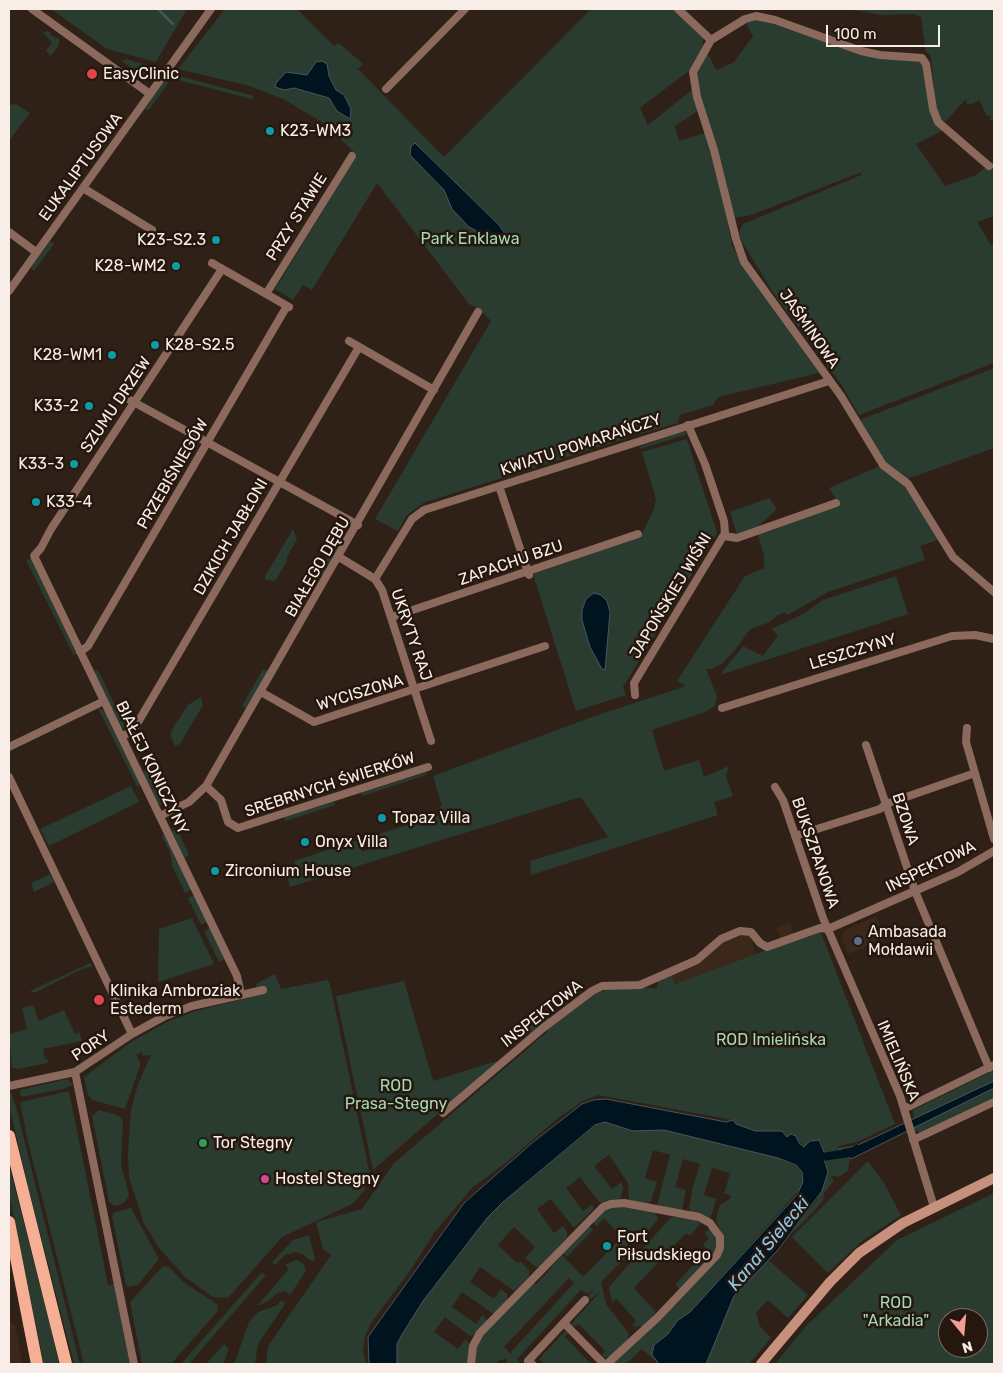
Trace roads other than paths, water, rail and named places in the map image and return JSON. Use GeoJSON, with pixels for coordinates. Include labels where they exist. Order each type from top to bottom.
{"type":"FeatureCollection","features":[{"type":"Feature","properties":{"kind":"main road"},"geometry":{"type":"LineString","coordinates":[[9,1136],[66,1364]]}},
{"type":"Feature","properties":{"kind":"main road"},"geometry":{"type":"LineString","coordinates":[[9,1222],[36,1364]]}},
{"type":"Feature","properties":{"kind":"street"},"geometry":{"type":"LineString","coordinates":[[32,9],[150,94]]}},
{"type":"Feature","properties":{"kind":"street","name":"EUKALIPTUSOWA"},"geometry":{"type":"LineString","coordinates":[[9,291],[211,9]]}},
{"type":"Feature","properties":{"kind":"street"},"geometry":{"type":"LineString","coordinates":[[386,89],[465,9]]}},
{"type":"Feature","properties":{"kind":"street"},"geometry":{"type":"LineString","coordinates":[[678,9],[712,40],[745,19],[756,16],[775,20],[861,51],[880,55],[922,58],[926,64],[933,109],[938,122],[990,166]]}},
{"type":"Feature","properties":{"kind":"street","name":"JAŚMINOWA"},"geometry":{"type":"LineString","coordinates":[[712,40],[694,68],[692,77],[696,97],[714,150],[744,262],[829,381],[883,465],[908,484],[953,557],[994,592]]}},
{"type":"Feature","properties":{"kind":"street","name":"PRZY STAWIE"},"geometry":{"type":"LineString","coordinates":[[266,294],[352,156]]}},
{"type":"Feature","properties":{"kind":"street"},"geometry":{"type":"LineString","coordinates":[[83,188],[152,230]]}},
{"type":"Feature","properties":{"kind":"street"},"geometry":{"type":"LineString","coordinates":[[9,232],[36,252]]}},
{"type":"Feature","properties":{"kind":"street"},"geometry":{"type":"LineString","coordinates":[[212,263],[266,294]]}},
{"type":"Feature","properties":{"kind":"street","name":"SZUMU DRZEW"},"geometry":{"type":"LineString","coordinates":[[34,556],[222,269]]}},
{"type":"Feature","properties":{"kind":"street","name":"PRZEBIŚNIEGÓW"},"geometry":{"type":"LineString","coordinates":[[80,652],[88,646],[288,307],[266,294]]}},
{"type":"Feature","properties":{"kind":"street","name":"BIAŁEGO DĘBU"},"geometry":{"type":"LineString","coordinates":[[160,816],[189,802],[206,786],[340,557],[478,312]]}},
{"type":"Feature","properties":{"kind":"street"},"geometry":{"type":"LineString","coordinates":[[349,341],[434,390]]}},
{"type":"Feature","properties":{"kind":"street","name":"DZIKICH JABŁONI"},"geometry":{"type":"LineString","coordinates":[[122,737],[134,729],[359,347]]}},
{"type":"Feature","properties":{"kind":"street","name":"KWIATU POMARAŃCZY"},"geometry":{"type":"LineString","coordinates":[[375,579],[412,520],[421,511],[829,381]]}},
{"type":"Feature","properties":{"kind":"street"},"geometry":{"type":"LineString","coordinates":[[119,394],[358,525]]}},
{"type":"Feature","properties":{"kind":"street","name":"JAPOŃSKIEJ WIŚNI"},"geometry":{"type":"LineString","coordinates":[[635,695],[634,683],[724,536],[724,521],[713,486],[688,426]]}},
{"type":"Feature","properties":{"kind":"street"},"geometry":{"type":"LineString","coordinates":[[499,486],[528,573]]}},
{"type":"Feature","properties":{"kind":"street"},"geometry":{"type":"LineString","coordinates":[[724,536],[737,538],[836,503]]}},
{"type":"Feature","properties":{"kind":"street","name":"ZAPACHU BZU"},"geometry":{"type":"LineString","coordinates":[[392,617],[528,573],[638,534]]}},
{"type":"Feature","properties":{"kind":"street","name":"BIAŁEJ KONICZYNY"},"geometry":{"type":"LineString","coordinates":[[34,556],[237,976],[241,994]]}},
{"type":"Feature","properties":{"kind":"street","name":"UKRYTY RAJ"},"geometry":{"type":"LineString","coordinates":[[340,557],[375,579],[385,597],[431,741]]}},
{"type":"Feature","properties":{"kind":"street","name":"LESZCZYNY"},"geometry":{"type":"LineString","coordinates":[[722,708],[952,636],[975,635],[994,638]]}},
{"type":"Feature","properties":{"kind":"street","name":"WYCISZONA"},"geometry":{"type":"LineString","coordinates":[[261,692],[314,722],[415,690],[467,670],[545,646]]}},
{"type":"Feature","properties":{"kind":"street"},"geometry":{"type":"LineString","coordinates":[[9,747],[104,701]]}},
{"type":"Feature","properties":{"kind":"street"},"geometry":{"type":"LineString","coordinates":[[967,728],[966,742],[994,840]]}},
{"type":"Feature","properties":{"kind":"street","name":"BZOWA"},"geometry":{"type":"LineString","coordinates":[[866,745],[915,891],[992,1066]]}},
{"type":"Feature","properties":{"kind":"street","name":"SREBRNYCH ŚWIERKÓW"},"geometry":{"type":"LineString","coordinates":[[206,786],[221,800],[228,822],[240,828],[428,767]]}},
{"type":"Feature","properties":{"kind":"street"},"geometry":{"type":"LineString","coordinates":[[795,836],[880,809],[886,804],[975,773]]}},
{"type":"Feature","properties":{"kind":"street","name":"PORY"},"geometry":{"type":"LineString","coordinates":[[9,777],[132,1034],[75,1072],[134,1364]]}},
{"type":"Feature","properties":{"kind":"street","name":"BUKSZPANOWA"},"geometry":{"type":"LineString","coordinates":[[775,787],[783,800],[828,929]]}},
{"type":"Feature","properties":{"kind":"street","name":"INSPEKTOWA"},"geometry":{"type":"LineString","coordinates":[[443,1113],[543,1028],[592,991],[614,985],[640,985],[697,960],[721,939],[740,932],[751,932],[760,943],[767,947],[820,928],[828,929],[958,872],[994,851]]}},
{"type":"Feature","properties":{"kind":"street","name":"IMIELIŃSKA"},"geometry":{"type":"LineString","coordinates":[[828,929],[904,1109],[934,1207]]}},
{"type":"Feature","properties":{"kind":"street"},"geometry":{"type":"LineString","coordinates":[[132,1034],[165,1016],[192,1006],[263,990]]}},
{"type":"Feature","properties":{"kind":"street"},"geometry":{"type":"LineString","coordinates":[[904,1109],[992,1066]]}},
{"type":"Feature","properties":{"kind":"street"},"geometry":{"type":"LineString","coordinates":[[9,1086],[75,1072]]}},
{"type":"Feature","properties":{"kind":"street"},"geometry":{"type":"LineString","coordinates":[[912,1140],[994,1102]]}},
{"type":"Feature","properties":{"kind":"street"},"geometry":{"type":"LineString","coordinates":[[761,1364],[851,1260],[895,1228],[994,1178]]}},
{"type":"Feature","properties":{"kind":"street"},"geometry":{"type":"LineString","coordinates":[[470,1364],[473,1346],[480,1334],[603,1207],[621,1203],[704,1220],[719,1233],[721,1244],[719,1252],[658,1317],[605,1364],[564,1323]]}},
{"type":"Feature","properties":{"kind":"street"},"geometry":{"type":"LineString","coordinates":[[532,1364],[528,1360],[585,1300]]}},
{"type":"Feature","properties":{"kind":"water"},"geometry":{"type":"Polygon","coordinates":[[[322,61],[327,64],[329,76],[336,90],[344,95],[351,109],[350,119],[337,111],[329,98],[294,88],[284,90],[275,87],[276,83],[286,72],[307,75],[316,62],[322,61]]]}},
{"type":"Feature","properties":{"kind":"water"},"geometry":{"type":"Polygon","coordinates":[[[415,143],[499,225],[504,232],[503,237],[493,238],[469,227],[452,209],[444,190],[410,155],[411,146],[415,143]]]}},
{"type":"Feature","properties":{"kind":"water"},"geometry":{"type":"Polygon","coordinates":[[[594,593],[601,595],[607,601],[610,612],[605,670],[602,669],[590,647],[582,620],[582,610],[586,599],[594,593]]]}},
{"type":"Feature","properties":{"kind":"water"},"geometry":{"type":"Polygon","coordinates":[[[994,1081],[994,1088],[851,1159],[848,1153],[839,1149],[856,1146],[994,1081]]]}},
{"type":"Feature","properties":{"kind":"water"},"geometry":{"type":"Polygon","coordinates":[[[606,1099],[726,1122],[733,1120],[736,1124],[755,1131],[782,1131],[787,1137],[791,1134],[796,1136],[799,1143],[804,1147],[810,1141],[819,1140],[825,1154],[830,1155],[824,1159],[828,1172],[822,1191],[777,1251],[734,1296],[706,1364],[659,1364],[652,1355],[654,1345],[668,1334],[677,1321],[690,1312],[797,1195],[803,1182],[802,1172],[796,1165],[778,1158],[664,1130],[633,1131],[605,1122],[595,1125],[503,1202],[487,1218],[423,1301],[401,1336],[397,1344],[397,1364],[369,1364],[368,1337],[464,1203],[532,1143],[582,1104],[593,1100],[606,1099]]]}},
{"type":"Feature","properties":{"kind":"waterway"},"geometry":{"type":"LineString","coordinates":[[158,9],[173,24]]}},
{"type":"Feature","properties":{"kind":"waterway","name":"Kanał Sielecki"},"geometry":{"type":"LineString","coordinates":[[822,1157],[849,1153],[857,1149]]}},
{"type":"Feature","properties":{"kind":"place","name":"EasyClinic"},"geometry":{"type":"Point","coordinates":[92,74]}},
{"type":"Feature","properties":{"kind":"place","name":"K23-WM3"},"geometry":{"type":"Point","coordinates":[270,131]}},
{"type":"Feature","properties":{"kind":"place","name":"K23-S2.3"},"geometry":{"type":"Point","coordinates":[216,240]}},
{"type":"Feature","properties":{"kind":"place","name":"K28-WM2"},"geometry":{"type":"Point","coordinates":[176,266]}},
{"type":"Feature","properties":{"kind":"place","name":"K28-S2.5"},"geometry":{"type":"Point","coordinates":[155,345]}},
{"type":"Feature","properties":{"kind":"place","name":"K28-WM1"},"geometry":{"type":"Point","coordinates":[112,355]}},
{"type":"Feature","properties":{"kind":"place","name":"K33-2"},"geometry":{"type":"Point","coordinates":[89,406]}},
{"type":"Feature","properties":{"kind":"place","name":"K33-3"},"geometry":{"type":"Point","coordinates":[74,464]}},
{"type":"Feature","properties":{"kind":"place","name":"K33-4"},"geometry":{"type":"Point","coordinates":[36,502]}},
{"type":"Feature","properties":{"kind":"place","name":"Topaz Villa"},"geometry":{"type":"Point","coordinates":[382,818]}},
{"type":"Feature","properties":{"kind":"place","name":"Onyx Villa"},"geometry":{"type":"Point","coordinates":[305,842]}},
{"type":"Feature","properties":{"kind":"place","name":"Zirconium House"},"geometry":{"type":"Point","coordinates":[215,871]}},
{"type":"Feature","properties":{"kind":"place","name":"Ambasada Mołdawii"},"geometry":{"type":"Point","coordinates":[858,941]}},
{"type":"Feature","properties":{"kind":"place","name":"Klinika Ambroziak Estederm"},"geometry":{"type":"Point","coordinates":[99,1000]}},
{"type":"Feature","properties":{"kind":"place","name":"Tor Stegny"},"geometry":{"type":"Point","coordinates":[203,1143]}},
{"type":"Feature","properties":{"kind":"place","name":"Hostel Stegny"},"geometry":{"type":"Point","coordinates":[265,1179]}},
{"type":"Feature","properties":{"kind":"place","name":"Fort Piłsudskiego"},"geometry":{"type":"Point","coordinates":[607,1246]}},
{"type":"Feature","properties":{"kind":"park label","name":"Park Enklawa"},"geometry":{"type":"Point","coordinates":[470,239]}},
{"type":"Feature","properties":{"kind":"park label","name":"ROD Imielińska"},"geometry":{"type":"Point","coordinates":[771,1040]}},
{"type":"Feature","properties":{"kind":"park label","name":"ROD Prasa-Stegny"},"geometry":{"type":"Point","coordinates":[396,1095]}},
{"type":"Feature","properties":{"kind":"park label","name":"ROD \"Arkadia\""},"geometry":{"type":"Point","coordinates":[896,1312]}}]}
